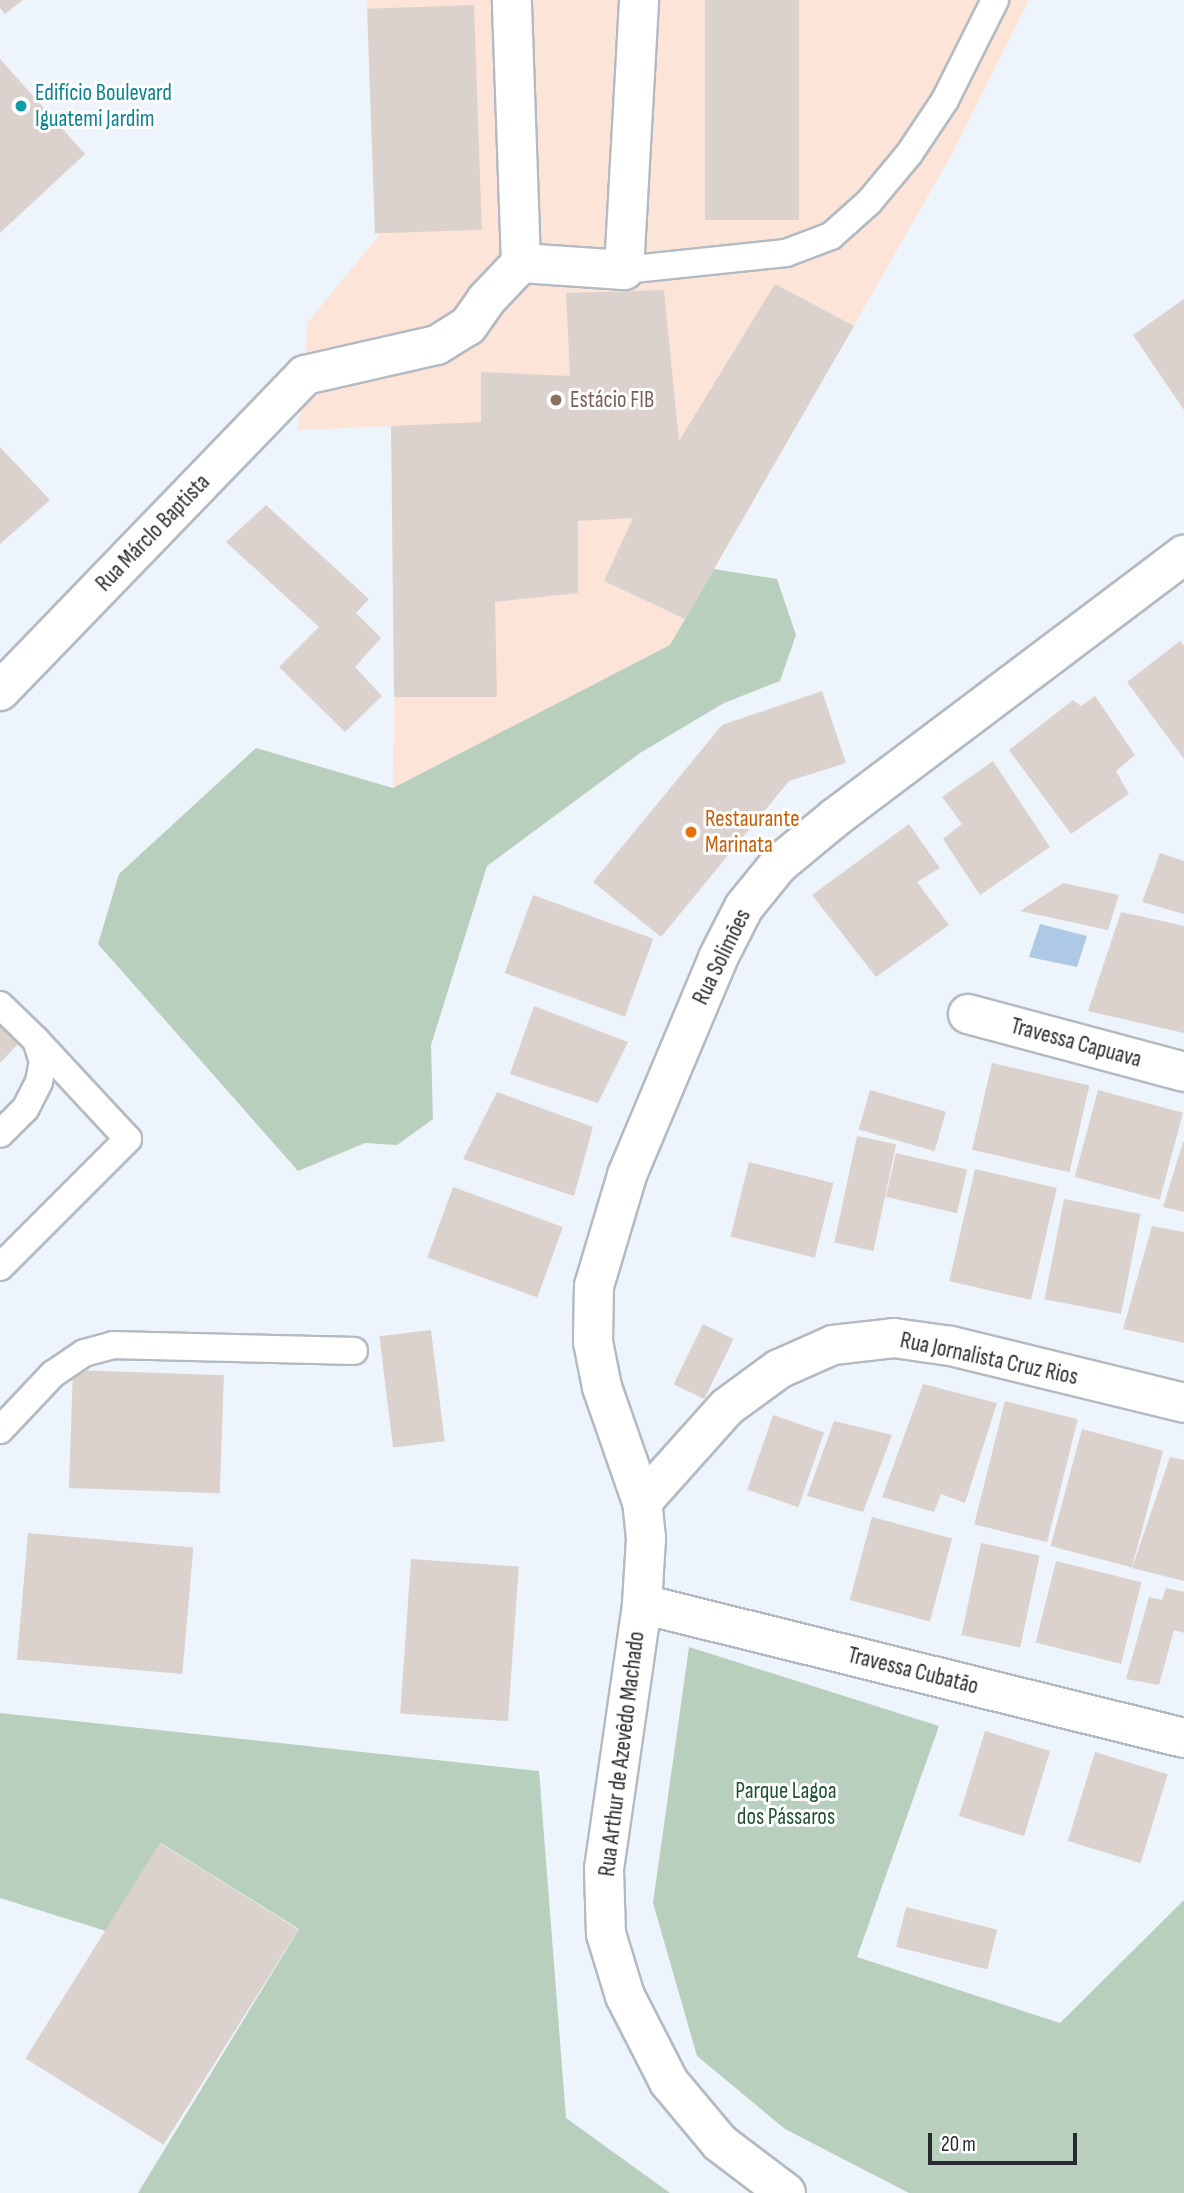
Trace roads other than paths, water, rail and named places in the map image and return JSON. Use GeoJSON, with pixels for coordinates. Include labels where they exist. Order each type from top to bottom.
{"type":"FeatureCollection","features":[{"type":"Feature","properties":{"kind":"street"},"geometry":{"type":"LineString","coordinates":[[512,0],[520,263],[624,270],[639,0]]}},
{"type":"Feature","properties":{"kind":"street","name":"Rua Márclo Baptista"},"geometry":{"type":"LineString","coordinates":[[0,691],[306,375],[437,345],[468,326],[486,300],[520,263]]}},
{"type":"Feature","properties":{"kind":"street","name":"Rua Solimões"},"geometry":{"type":"LineString","coordinates":[[642,1502],[602,1387],[593,1342],[594,1286],[627,1175],[718,958],[744,907],[779,864],[836,817],[1184,555]]}},
{"type":"Feature","properties":{"kind":"street","name":"Travessa Capuava"},"geometry":{"type":"LineString","coordinates":[[968,1014],[1184,1072]]}},
{"type":"Feature","properties":{"kind":"street","name":"Rua Jornalista Cruz Rios"},"geometry":{"type":"LineString","coordinates":[[642,1502],[727,1407],[779,1369],[833,1346],[894,1338],[951,1346],[1184,1403]]}},
{"type":"Feature","properties":{"kind":"street","name":"Rua Arthur de Azevêdo Machado"},"geometry":{"type":"LineString","coordinates":[[642,1502],[646,1538],[642,1604],[604,1869],[606,1934],[625,1996],[669,2082],[720,2143],[786,2193]]}},
{"type":"Feature","properties":{"kind":"street","name":"Travessa Cubatão"},"geometry":{"type":"LineString","coordinates":[[642,1604],[1184,1738]]}},
{"type":"Feature","properties":{"kind":"lane"},"geometry":{"type":"LineString","coordinates":[[624,270],[786,253],[831,236],[869,202],[909,154],[945,100],[995,0]]}},
{"type":"Feature","properties":{"kind":"lane"},"geometry":{"type":"LineString","coordinates":[[0,1005],[128,1139],[0,1267]]}},
{"type":"Feature","properties":{"kind":"lane"},"geometry":{"type":"LineString","coordinates":[[0,1134],[24,1109],[39,1082],[43,1061],[36,1040]]}},
{"type":"Feature","properties":{"kind":"lane"},"geometry":{"type":"LineString","coordinates":[[0,1430],[53,1374],[84,1353],[113,1345],[354,1351]]}},
{"type":"Feature","properties":{"kind":"water"},"geometry":{"type":"Polygon","coordinates":[[[1040,924],[1087,936],[1077,967],[1029,957],[1040,924]]]}},
{"type":"Feature","properties":{"kind":"place","name":"Edifício Boulevard Iguatemi Jardim"},"geometry":{"type":"Point","coordinates":[21,106]}},
{"type":"Feature","properties":{"kind":"place","name":"Estácio FIB"},"geometry":{"type":"Point","coordinates":[556,400]}},
{"type":"Feature","properties":{"kind":"place","name":"Restaurante Marinata"},"geometry":{"type":"Point","coordinates":[691,832]}},
{"type":"Feature","properties":{"kind":"park label","name":"Parque Lagoa dos Pássaros"},"geometry":{"type":"Point","coordinates":[786,1804]}}]}
